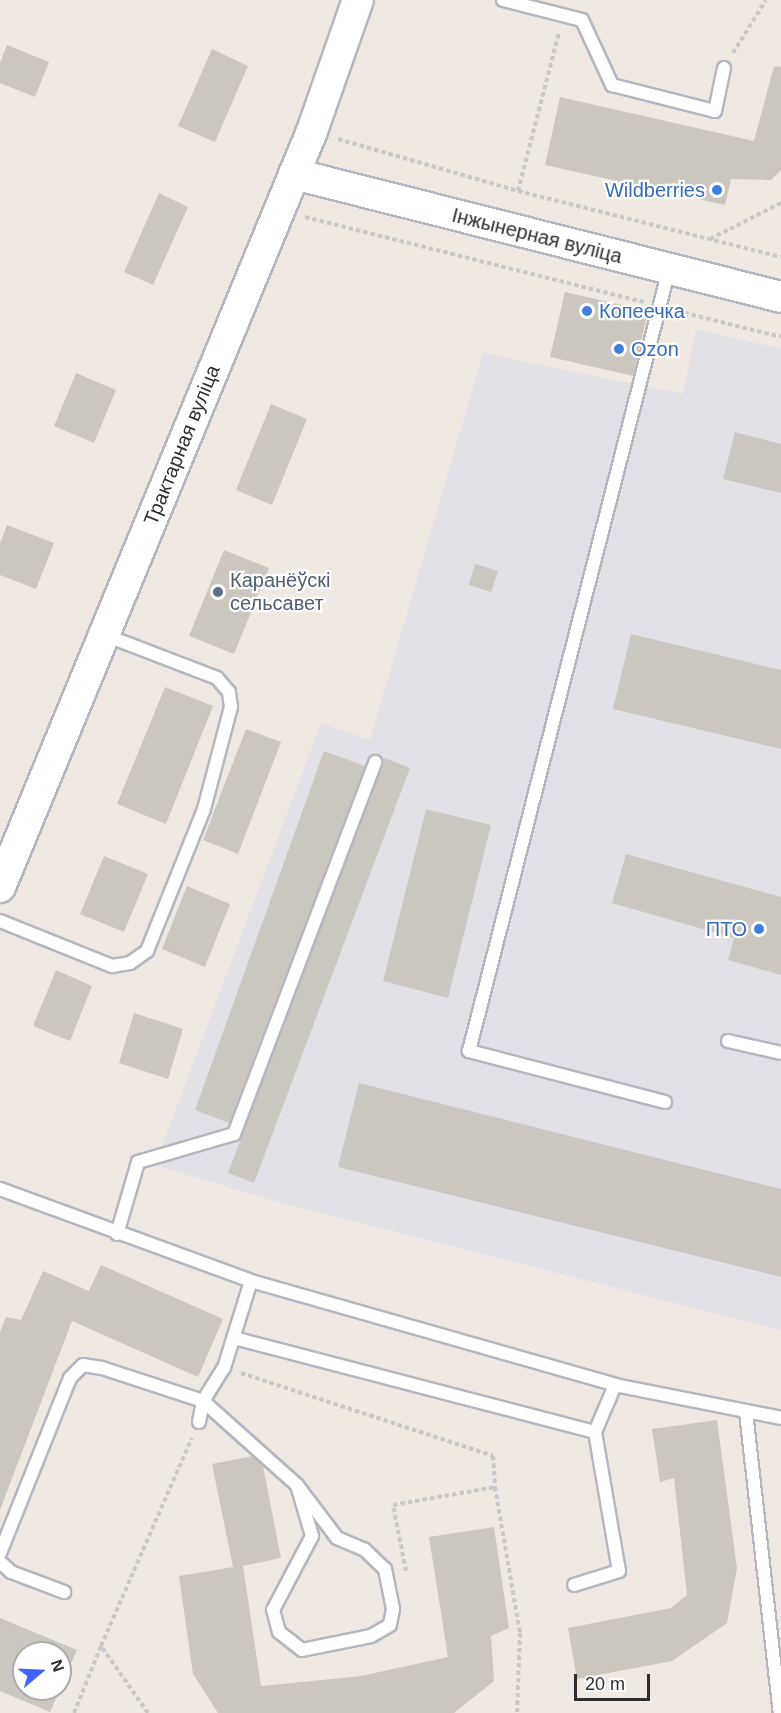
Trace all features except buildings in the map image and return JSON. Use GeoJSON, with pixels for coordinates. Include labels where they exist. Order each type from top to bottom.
{"type":"FeatureCollection","features":[{"type":"Feature","properties":{"kind":"street","name":"Трактарная вуліца"},"geometry":{"type":"LineString","coordinates":[[0,887],[312,131],[358,0]]}},
{"type":"Feature","properties":{"kind":"street","name":"Інжынерная вуліца"},"geometry":{"type":"LineString","coordinates":[[294,174],[781,297]]}},
{"type":"Feature","properties":{"kind":"lane"},"geometry":{"type":"LineString","coordinates":[[503,0],[582,20],[612,85],[715,111],[724,68]]}},
{"type":"Feature","properties":{"kind":"lane"},"geometry":{"type":"LineString","coordinates":[[665,1102],[469,1051],[669,269]]}},
{"type":"Feature","properties":{"kind":"lane"},"geometry":{"type":"LineString","coordinates":[[0,921],[112,966],[130,963],[147,951],[204,809],[231,707],[229,692],[218,678],[104,634]]}},
{"type":"Feature","properties":{"kind":"lane"},"geometry":{"type":"LineString","coordinates":[[117,1234],[138,1162],[234,1134],[375,762]]}},
{"type":"Feature","properties":{"kind":"lane"},"geometry":{"type":"LineString","coordinates":[[728,1041],[781,1053]]}},
{"type":"Feature","properties":{"kind":"lane"},"geometry":{"type":"LineString","coordinates":[[0,1189],[117,1234],[251,1281],[615,1385],[781,1418]]}},
{"type":"Feature","properties":{"kind":"lane"},"geometry":{"type":"LineString","coordinates":[[199,1422],[203,1401],[224,1368],[251,1281]]}},
{"type":"Feature","properties":{"kind":"lane"},"geometry":{"type":"LineString","coordinates":[[234,1338],[595,1432]]}},
{"type":"Feature","properties":{"kind":"lane"},"geometry":{"type":"LineString","coordinates":[[0,1553],[70,1378],[83,1365],[203,1401],[297,1485],[337,1538],[365,1550],[385,1569],[393,1609],[390,1625],[371,1636],[302,1650],[279,1632],[273,1610],[312,1536],[297,1485]]}},
{"type":"Feature","properties":{"kind":"lane"},"geometry":{"type":"LineString","coordinates":[[574,1585],[619,1571],[595,1432],[615,1385]]}},
{"type":"Feature","properties":{"kind":"lane"},"geometry":{"type":"LineString","coordinates":[[746,1412],[780,1713]]}},
{"type":"Feature","properties":{"kind":"lane"},"geometry":{"type":"LineString","coordinates":[[0,1562],[11,1572],[64,1592]]}},
{"type":"Feature","properties":{"kind":"path"},"geometry":{"type":"LineString","coordinates":[[724,68],[766,0]]}},
{"type":"Feature","properties":{"kind":"path"},"geometry":{"type":"LineString","coordinates":[[518,191],[563,16]]}},
{"type":"Feature","properties":{"kind":"path"},"geometry":{"type":"LineString","coordinates":[[312,131],[518,191],[781,257]]}},
{"type":"Feature","properties":{"kind":"path"},"geometry":{"type":"LineString","coordinates":[[710,239],[781,203]]}},
{"type":"Feature","properties":{"kind":"path"},"geometry":{"type":"LineString","coordinates":[[279,210],[781,337]]}},
{"type":"Feature","properties":{"kind":"path"},"geometry":{"type":"LineString","coordinates":[[224,1368],[494,1456],[495,1487],[520,1633],[517,1713]]}},
{"type":"Feature","properties":{"kind":"path"},"geometry":{"type":"LineString","coordinates":[[74,1713],[199,1422]]}},
{"type":"Feature","properties":{"kind":"path"},"geometry":{"type":"LineString","coordinates":[[405,1576],[407,1566],[393,1505],[495,1487]]}},
{"type":"Feature","properties":{"kind":"path"},"geometry":{"type":"LineString","coordinates":[[101,1646],[148,1713]]}},
{"type":"Feature","properties":{"kind":"shaded area"},"geometry":{"type":"Polygon","coordinates":[[[696,329],[781,349],[781,1330],[271,1200],[155,1165],[321,723],[370,740],[483,353],[683,394],[696,329]]]}},
{"type":"Feature","properties":{"kind":"place","name":"Wildberries"},"geometry":{"type":"Point","coordinates":[717,190]}},
{"type":"Feature","properties":{"kind":"place","name":"Копеечка"},"geometry":{"type":"Point","coordinates":[587,311]}},
{"type":"Feature","properties":{"kind":"place","name":"Ozon"},"geometry":{"type":"Point","coordinates":[619,349]}},
{"type":"Feature","properties":{"kind":"place","name":"Каранёўскі сельсавет"},"geometry":{"type":"Point","coordinates":[218,592]}},
{"type":"Feature","properties":{"kind":"place","name":"ПТО"},"geometry":{"type":"Point","coordinates":[759,929]}}]}
